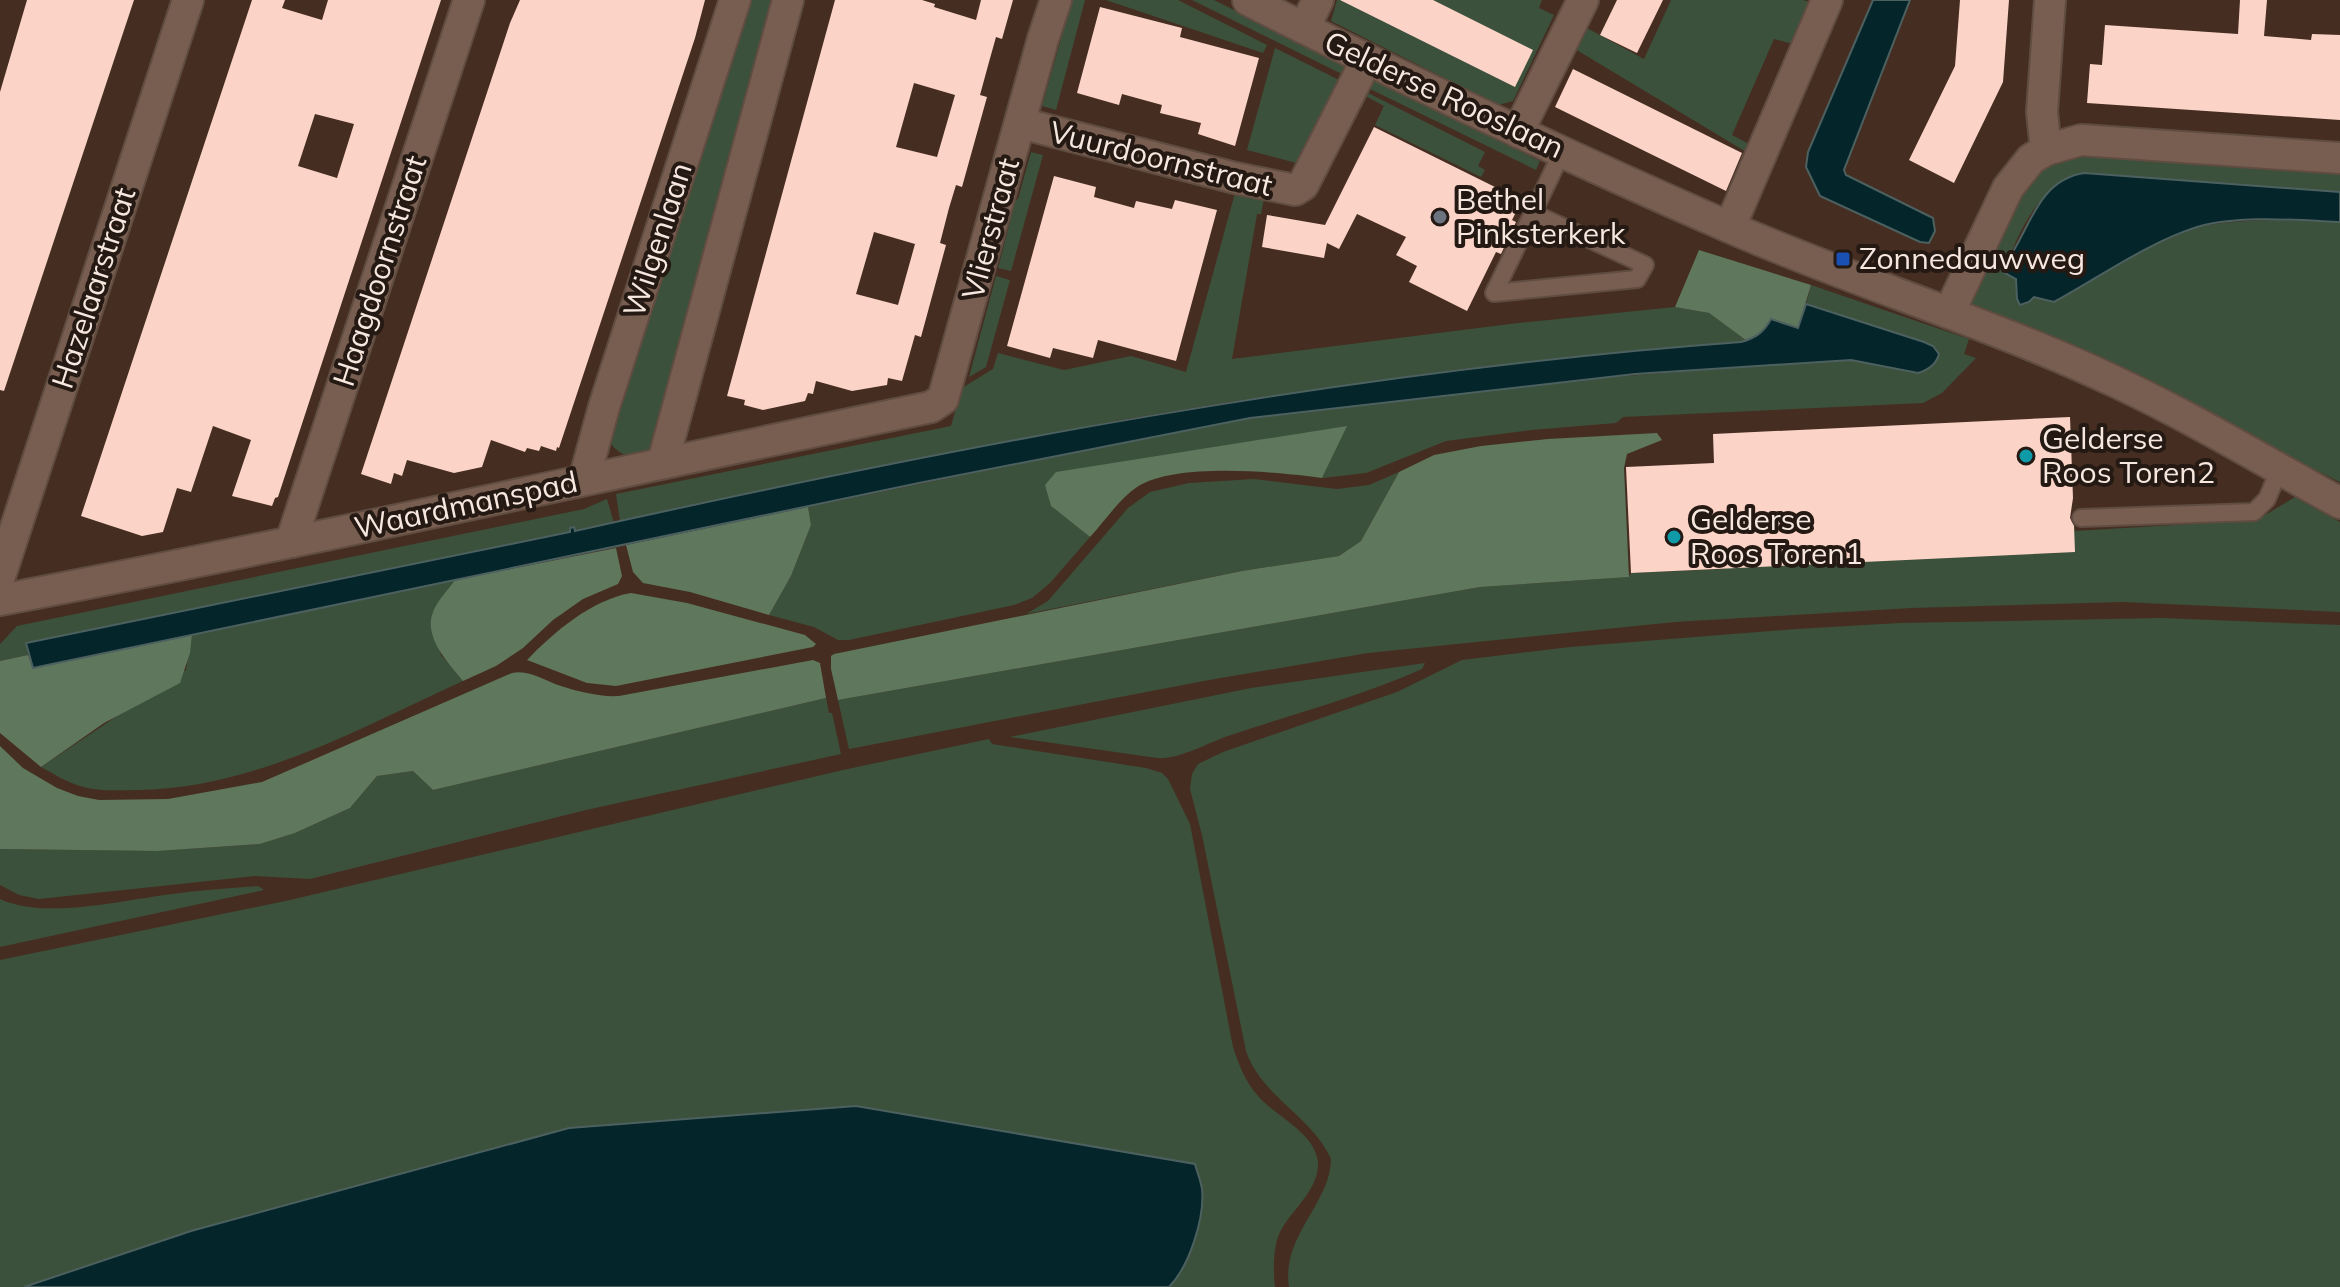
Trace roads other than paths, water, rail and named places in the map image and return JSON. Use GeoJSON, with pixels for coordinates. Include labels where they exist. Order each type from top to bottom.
{"type":"FeatureCollection","features":[{"type":"Feature","properties":{"kind":"street","name":"Hazelaarstraat"},"geometry":{"type":"LineString","coordinates":[[0,576],[188,0]]}},
{"type":"Feature","properties":{"kind":"street","name":"Haagdoornstraat"},"geometry":{"type":"LineString","coordinates":[[291,542],[469,0]]}},
{"type":"Feature","properties":{"kind":"street","name":"Wilgenlaan"},"geometry":{"type":"LineString","coordinates":[[584,480],[604,407],[735,0]]}},
{"type":"Feature","properties":{"kind":"street","name":"Wilgenlaan"},"geometry":{"type":"LineString","coordinates":[[663,462],[788,0]]}},
{"type":"Feature","properties":{"kind":"street","name":"Vlierstraat"},"geometry":{"type":"LineString","coordinates":[[931,407],[943,399],[1056,0]]}},
{"type":"Feature","properties":{"kind":"street","name":"Gelderse Rooslaan"},"geometry":{"type":"LineString","coordinates":[[1248,0],[1518,132],[1730,227],[2117,382],[2340,503]]}},
{"type":"Feature","properties":{"kind":"street"},"geometry":{"type":"LineString","coordinates":[[1304,28],[1318,0]]}},
{"type":"Feature","properties":{"kind":"street"},"geometry":{"type":"LineString","coordinates":[[1518,132],[1583,0]]}},
{"type":"Feature","properties":{"kind":"street"},"geometry":{"type":"LineString","coordinates":[[1730,227],[1827,0]]}},
{"type":"Feature","properties":{"kind":"street"},"geometry":{"type":"LineString","coordinates":[[2046,150],[2042,112],[2050,0]]}},
{"type":"Feature","properties":{"kind":"street","name":"Vuurdoornstraat"},"geometry":{"type":"LineString","coordinates":[[1020,123],[1235,178],[1295,190],[1303,185],[1367,59]]}},
{"type":"Feature","properties":{"kind":"street"},"geometry":{"type":"LineString","coordinates":[[1949,313],[2008,188],[2031,159],[2046,150],[2081,140],[2340,158]]}},
{"type":"Feature","properties":{"kind":"street","name":"Waardmanspad"},"geometry":{"type":"LineString","coordinates":[[0,600],[931,407]]}},
{"type":"Feature","properties":{"kind":"lane"},"geometry":{"type":"LineString","coordinates":[[1533,213],[1645,265],[1637,279],[1494,293],[1562,152]]}},
{"type":"Feature","properties":{"kind":"lane"},"geometry":{"type":"LineString","coordinates":[[2081,518],[2254,512],[2267,499],[2279,470]]}},
{"type":"Feature","properties":{"kind":"water"},"geometry":{"type":"Polygon","coordinates":[[[1873,0],[1910,0],[1844,170],[1846,175],[1933,218],[1935,231],[1929,243],[1920,242],[1820,196],[1806,167],[1808,152],[1873,0]]]}},
{"type":"Feature","properties":{"kind":"water"},"geometry":{"type":"Polygon","coordinates":[[[2084,173],[2340,192],[2340,222],[2249,220],[2197,227],[2142,251],[2054,302],[2034,297],[2020,305],[2016,279],[2003,272],[2001,262],[2012,253],[2048,192],[2058,183],[2084,173]]]}},
{"type":"Feature","properties":{"kind":"water"},"geometry":{"type":"Polygon","coordinates":[[[1806,304],[1924,342],[1933,346],[1939,354],[1938,358],[1918,373],[1851,360],[1635,374],[1250,418],[919,483],[33,668],[26,643],[570,532],[570,528],[574,527],[575,531],[864,469],[1155,415],[1447,372],[1741,342],[1759,334],[1771,319],[1798,328],[1806,304]]]}},
{"type":"Feature","properties":{"kind":"water"},"geometry":{"type":"Polygon","coordinates":[[[856,1106],[1195,1164],[1202,1201],[1189,1255],[1169,1287],[24,1287],[191,1231],[569,1128],[856,1106]]]}},
{"type":"Feature","properties":{"kind":"place","name":"Bethel Pinksterkerk"},"geometry":{"type":"Point","coordinates":[1440,217]}},
{"type":"Feature","properties":{"kind":"place","name":"Zonnedauwweg"},"geometry":{"type":"Point","coordinates":[1843,259]}},
{"type":"Feature","properties":{"kind":"place","name":"Gelderse Roos Toren2"},"geometry":{"type":"Point","coordinates":[2026,456]}},
{"type":"Feature","properties":{"kind":"place","name":"Gelderse Roos Toren1"},"geometry":{"type":"Point","coordinates":[1674,537]}}]}
